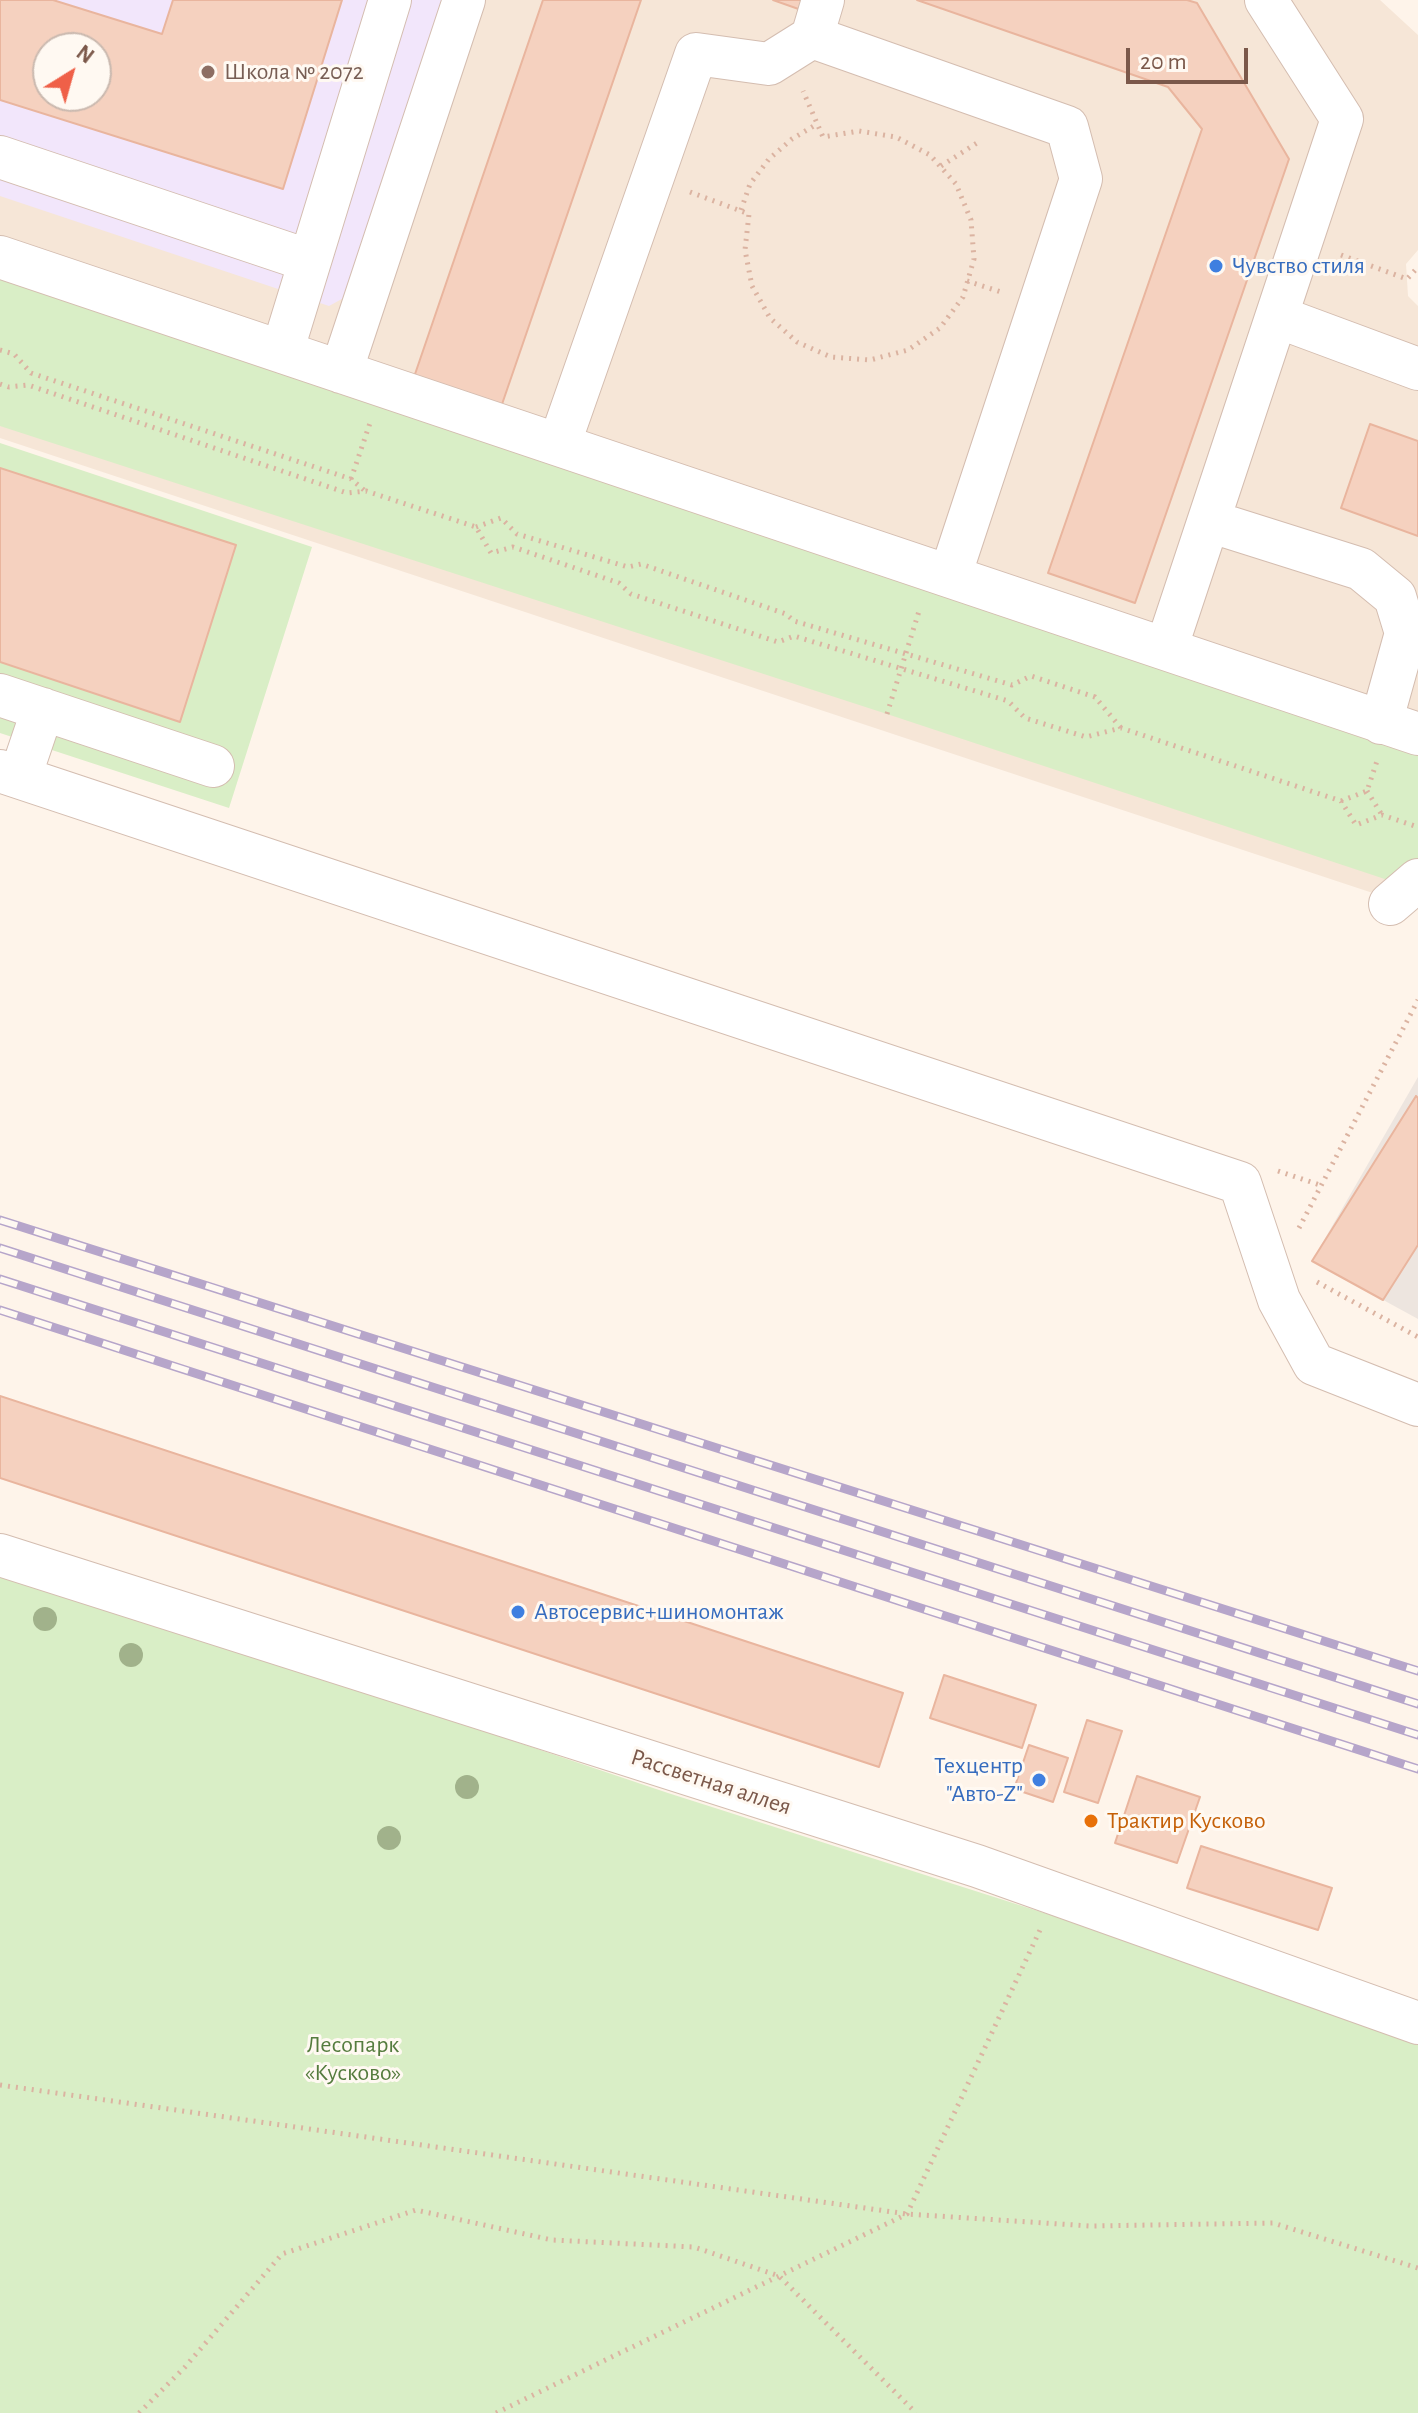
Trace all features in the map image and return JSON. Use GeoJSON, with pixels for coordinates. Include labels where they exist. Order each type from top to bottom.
{"type":"FeatureCollection","features":[{"type":"Feature","properties":{"kind":"street"},"geometry":{"type":"LineString","coordinates":[[282,352],[390,0]]}},
{"type":"Feature","properties":{"kind":"street"},"geometry":{"type":"LineString","coordinates":[[341,372],[464,0]]}},
{"type":"Feature","properties":{"kind":"street"},"geometry":{"type":"LineString","coordinates":[[1166,649],[1342,119],[1266,0]]}},
{"type":"Feature","properties":{"kind":"street"},"geometry":{"type":"LineString","coordinates":[[559,445],[696,54],[769,64],[818,19],[1067,127],[1081,179],[940,573]]}},
{"type":"Feature","properties":{"kind":"street"},"geometry":{"type":"LineString","coordinates":[[0,157],[310,261]]}},
{"type":"Feature","properties":{"kind":"street"},"geometry":{"type":"LineString","coordinates":[[0,257],[1396,727],[1406,633],[1395,597],[1361,569],[1209,521]]}},
{"type":"Feature","properties":{"kind":"street"},"geometry":{"type":"LineString","coordinates":[[1278,317],[1418,369]]}},
{"type":"Feature","properties":{"kind":"street"},"geometry":{"type":"LineString","coordinates":[[0,695],[213,766]]}},
{"type":"Feature","properties":{"kind":"street"},"geometry":{"type":"LineString","coordinates":[[43,709],[10,774],[1240,1183],[1279,1300],[1314,1364],[1418,1405]]}},
{"type":"Feature","properties":{"kind":"street","name":"Рассветная аллея"},"geometry":{"type":"LineString","coordinates":[[0,1555],[977,1866],[1418,2023]]}},
{"type":"Feature","properties":{"kind":"path"},"geometry":{"type":"LineString","coordinates":[[741,210],[750,184],[769,159],[792,139],[817,124]]}},
{"type":"Feature","properties":{"kind":"path"},"geometry":{"type":"LineString","coordinates":[[653,179],[749,214],[745,250],[752,286],[770,318],[797,342],[831,357],[870,360],[908,350],[940,328],[963,297],[974,259],[971,220],[956,184],[930,155],[896,137],[859,131],[823,137]]}},
{"type":"Feature","properties":{"kind":"path"},"geometry":{"type":"LineString","coordinates":[[1302,241],[1407,279],[1418,267]]}},
{"type":"Feature","properties":{"kind":"path"},"geometry":{"type":"LineString","coordinates":[[0,350],[14,354],[31,373],[351,479],[366,491],[476,527],[501,518],[517,534],[628,567],[641,564],[786,614],[794,621],[1012,685],[1031,676],[1095,697],[1121,728],[1341,801],[1367,791],[1396,727]]}},
{"type":"Feature","properties":{"kind":"path"},"geometry":{"type":"LineString","coordinates":[[0,384],[9,387],[28,385],[347,493],[366,491]]}},
{"type":"Feature","properties":{"kind":"path"},"geometry":{"type":"LineString","coordinates":[[351,479],[383,386]]}},
{"type":"Feature","properties":{"kind":"path"},"geometry":{"type":"LineString","coordinates":[[476,527],[491,553],[513,547],[619,583],[631,594],[778,642],[794,636],[1008,701],[1025,718],[1086,737],[1121,728]]}},
{"type":"Feature","properties":{"kind":"path"},"geometry":{"type":"LineString","coordinates":[[887,714],[906,653],[940,573]]}},
{"type":"Feature","properties":{"kind":"path"},"geometry":{"type":"LineString","coordinates":[[1367,791],[1382,815]]}},
{"type":"Feature","properties":{"kind":"path"},"geometry":{"type":"LineString","coordinates":[[1341,801],[1356,825],[1382,815],[1418,827]]}},
{"type":"Feature","properties":{"kind":"path"},"geometry":{"type":"LineString","coordinates":[[1295,1237],[1418,1000]]}},
{"type":"Feature","properties":{"kind":"path"},"geometry":{"type":"LineString","coordinates":[[1309,1277],[1418,1337]]}},
{"type":"Feature","properties":{"kind":"path"},"geometry":{"type":"LineString","coordinates":[[496,2413],[907,2214],[1054,1895]]}},
{"type":"Feature","properties":{"kind":"path"},"geometry":{"type":"LineString","coordinates":[[0,2085],[907,2214],[1090,2226],[1273,2223],[1418,2268]]}},
{"type":"Feature","properties":{"kind":"path"},"geometry":{"type":"LineString","coordinates":[[139,2413],[185,2367],[282,2254],[416,2210],[552,2240],[694,2247],[779,2276],[916,2413]]}},
{"type":"Feature","properties":{"kind":"shaded area"},"geometry":{"type":"Polygon","coordinates":[[[0,0],[1380,0],[1418,35],[1418,250],[1406,264],[1408,296],[1418,306],[1418,908],[0,438],[0,0]]]}},
{"type":"Feature","properties":{"kind":"shaded area"},"geometry":{"type":"Polygon","coordinates":[[[0,0],[446,0],[351,294],[329,306],[0,196],[0,0]]]}},
{"type":"Feature","properties":{"kind":"shaded area"},"geometry":{"type":"Polygon","coordinates":[[[1418,1077],[1418,1319],[1312,1261],[1418,1077]]]}},
{"type":"Feature","properties":{"kind":"green space"},"geometry":{"type":"Polygon","coordinates":[[[0,273],[1418,747],[1418,890],[0,426],[0,273]]]}},
{"type":"Feature","properties":{"kind":"green space"},"geometry":{"type":"Polygon","coordinates":[[[0,443],[312,547],[229,808],[0,733],[0,443]]]}},
{"type":"Feature","properties":{"kind":"green space","name":"Лесопарк «Кусково»"},"geometry":{"type":"Polygon","coordinates":[[[0,1568],[668,1793],[1245,1977],[1418,2045],[1418,2413],[0,2413],[0,1568]]]}},
{"type":"Feature","properties":{"kind":"building","name":"Школа № 2072"},"geometry":{"type":"Polygon","coordinates":[[[0,0],[53,0],[162,34],[173,0],[342,0],[283,189],[38,112],[112,112],[112,32],[32,32],[32,110],[0,100],[0,0]]]}},
{"type":"Feature","properties":{"kind":"building"},"geometry":{"type":"Polygon","coordinates":[[[543,0],[641,0],[500,410],[413,380],[543,0]]]}},
{"type":"Feature","properties":{"kind":"building"},"geometry":{"type":"Polygon","coordinates":[[[773,0],[811,0],[807,12],[773,0]]]}},
{"type":"Feature","properties":{"kind":"building"},"geometry":{"type":"Polygon","coordinates":[[[917,0],[1187,0],[1197,3],[1289,159],[1135,603],[1048,573],[1202,129],[1168,87],[917,0]]]}},
{"type":"Feature","properties":{"kind":"building"},"geometry":{"type":"Polygon","coordinates":[[[1370,424],[1418,441],[1418,536],[1341,508],[1370,424]]]}},
{"type":"Feature","properties":{"kind":"building"},"geometry":{"type":"Polygon","coordinates":[[[0,468],[236,545],[180,722],[0,662],[0,468]]]}},
{"type":"Feature","properties":{"kind":"building"},"geometry":{"type":"Polygon","coordinates":[[[1416,1096],[1418,1245],[1383,1300],[1312,1261],[1416,1096]]]}},
{"type":"Feature","properties":{"kind":"building"},"geometry":{"type":"Polygon","coordinates":[[[0,1396],[903,1693],[879,1767],[0,1478],[0,1396]]]}},
{"type":"Feature","properties":{"kind":"building"},"geometry":{"type":"Polygon","coordinates":[[[944,1675],[1036,1705],[1022,1748],[930,1718],[944,1675]]]}},
{"type":"Feature","properties":{"kind":"building"},"geometry":{"type":"Polygon","coordinates":[[[1087,1720],[1122,1731],[1098,1803],[1064,1792],[1087,1720]]]}},
{"type":"Feature","properties":{"kind":"building"},"geometry":{"type":"Polygon","coordinates":[[[1029,1745],[1068,1758],[1053,1802],[1014,1789],[1029,1745]]]}},
{"type":"Feature","properties":{"kind":"building"},"geometry":{"type":"Polygon","coordinates":[[[1137,1776],[1200,1797],[1177,1863],[1115,1843],[1137,1776]]]}},
{"type":"Feature","properties":{"kind":"building"},"geometry":{"type":"Polygon","coordinates":[[[1201,1846],[1332,1888],[1318,1930],[1187,1888],[1201,1846]]]}},
{"type":"Feature","properties":{"kind":"railway"},"geometry":{"type":"LineString","coordinates":[[0,1220],[1418,1671]]}},
{"type":"Feature","properties":{"kind":"railway"},"geometry":{"type":"LineString","coordinates":[[0,1248],[1418,1704]]}},
{"type":"Feature","properties":{"kind":"railway"},"geometry":{"type":"LineString","coordinates":[[0,1279],[1418,1735]]}},
{"type":"Feature","properties":{"kind":"railway"},"geometry":{"type":"LineString","coordinates":[[0,1310],[1418,1769]]}},
{"type":"Feature","properties":{"kind":"place","name":"Школа № 2072"},"geometry":{"type":"Point","coordinates":[208,72]}},
{"type":"Feature","properties":{"kind":"place","name":"Чувство стиля"},"geometry":{"type":"Point","coordinates":[1216,266]}},
{"type":"Feature","properties":{"kind":"place","name":"Автосервис+шиномонтаж"},"geometry":{"type":"Point","coordinates":[518,1612]}},
{"type":"Feature","properties":{"kind":"place","name":"Техцентр \"Авто-Z\""},"geometry":{"type":"Point","coordinates":[1039,1780]}},
{"type":"Feature","properties":{"kind":"place","name":"Трактир Кусково"},"geometry":{"type":"Point","coordinates":[1091,1821]}}]}
